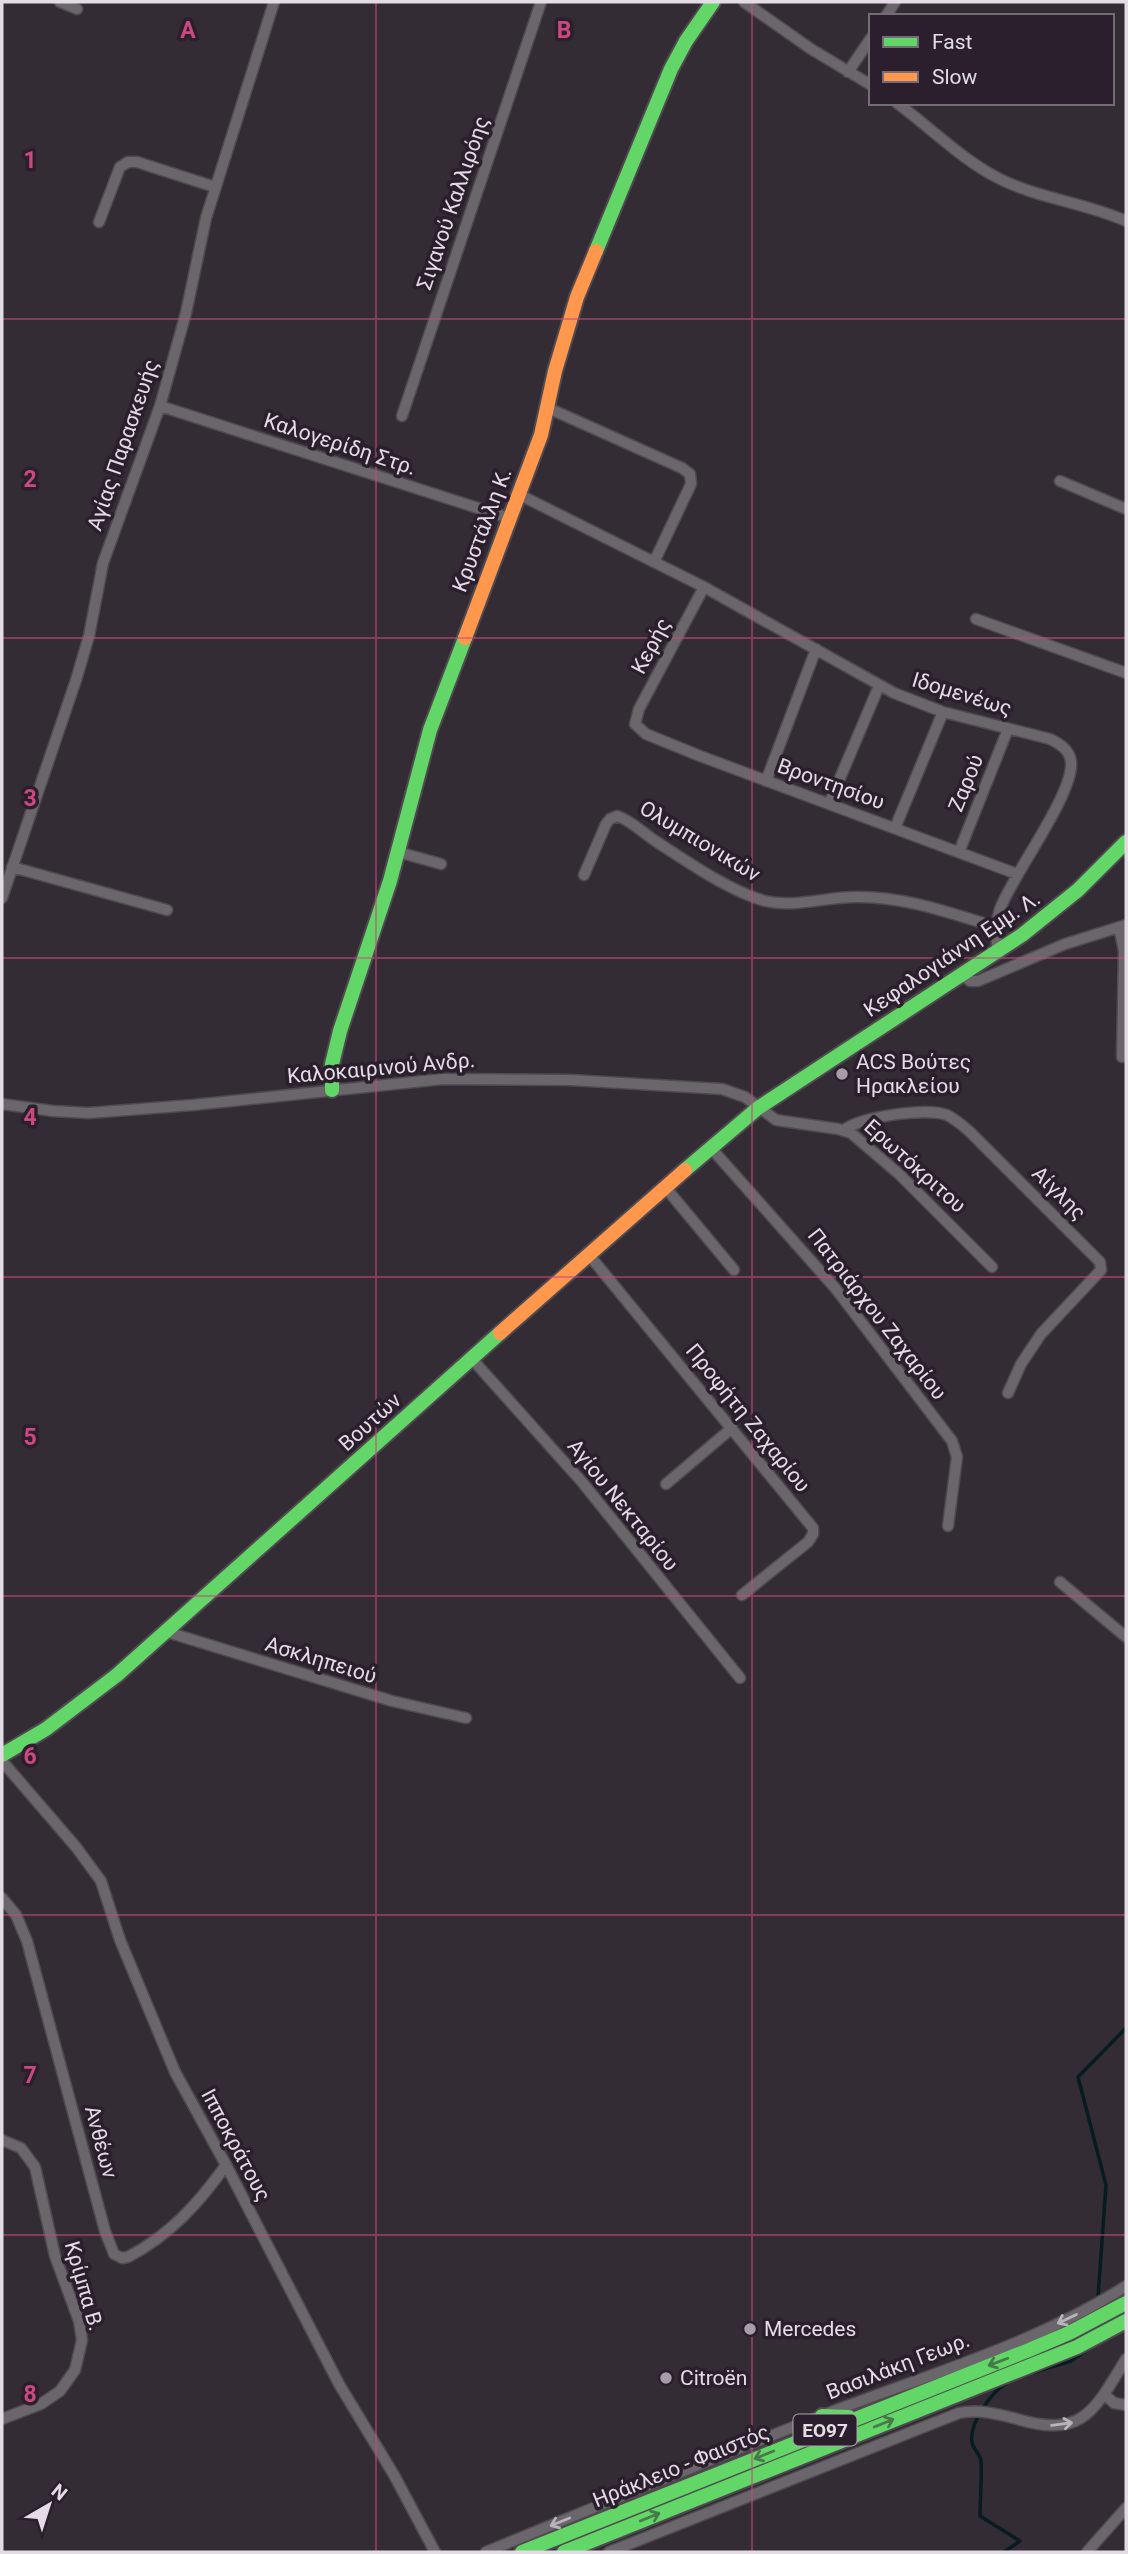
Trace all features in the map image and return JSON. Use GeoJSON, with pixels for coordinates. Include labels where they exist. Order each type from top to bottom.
{"type":"FeatureCollection","features":[{"type":"Feature","properties":{"kind":"main road","name":"Κρυστάλλη Κ."},"geometry":{"type":"LineString","coordinates":[[332,1090],[332,1064],[340,1031],[398,852],[430,730],[541,435],[555,371],[577,297],[671,69],[686,41],[713,2]]}},
{"type":"Feature","properties":{"kind":"main road","name":"Κεφαλογιάννη Εμμ. Λ."},"geometry":{"type":"LineString","coordinates":[[758,1108],[997,952],[1059,907],[1126,842]]}},
{"type":"Feature","properties":{"kind":"main road","name":"Βουτών"},"geometry":{"type":"LineString","coordinates":[[2,1755],[70,1713],[167,1632],[665,1187],[758,1108]]}},
{"type":"Feature","properties":{"kind":"main road","name":"Ηράκλειο - Φαιστός"},"geometry":{"type":"LineString","coordinates":[[522,2552],[1069,2333],[1126,2303]]}},
{"type":"Feature","properties":{"kind":"main road","name":"Ηράκλειο - Φαιστός"},"geometry":{"type":"LineString","coordinates":[[564,2552],[1077,2347],[1126,2321]]}},
{"type":"Feature","properties":{"kind":"main road"},"geometry":{"type":"LineString","coordinates":[[1077,2347],[1126,2327]]}},
{"type":"Feature","properties":{"kind":"main road"},"geometry":{"type":"LineString","coordinates":[[822,2416],[862,2416]]}},
{"type":"Feature","properties":{"kind":"street"},"geometry":{"type":"LineString","coordinates":[[60,2],[77,9]]}},
{"type":"Feature","properties":{"kind":"street","name":"Αγίας Παρασκευής"},"geometry":{"type":"LineString","coordinates":[[2,898],[7,873],[89,636],[103,563],[160,406],[186,313],[206,218],[274,2]]}},
{"type":"Feature","properties":{"kind":"street","name":"Σιγανού Καλλιρόης"},"geometry":{"type":"LineString","coordinates":[[402,416],[541,2]]}},
{"type":"Feature","properties":{"kind":"street"},"geometry":{"type":"LineString","coordinates":[[744,2],[791,36],[869,84]]}},
{"type":"Feature","properties":{"kind":"street"},"geometry":{"type":"LineString","coordinates":[[848,72],[869,41]]}},
{"type":"Feature","properties":{"kind":"street"},"geometry":{"type":"LineString","coordinates":[[900,105],[1003,181],[1126,221]]}},
{"type":"Feature","properties":{"kind":"street"},"geometry":{"type":"LineString","coordinates":[[99,222],[120,167],[128,162],[137,162],[215,187]]}},
{"type":"Feature","properties":{"kind":"street","name":"Καλογερίδη Στρ."},"geometry":{"type":"LineString","coordinates":[[160,406],[509,518]]}},
{"type":"Feature","properties":{"kind":"street"},"geometry":{"type":"LineString","coordinates":[[548,408],[690,474],[691,484],[654,562]]}},
{"type":"Feature","properties":{"kind":"street"},"geometry":{"type":"LineString","coordinates":[[1060,481],[1126,509]]}},
{"type":"Feature","properties":{"kind":"street","name":"Ιδομενέως"},"geometry":{"type":"LineString","coordinates":[[518,494],[704,587],[879,686],[943,712],[1057,743],[1070,755],[1072,765],[1062,793],[1001,906],[996,927],[997,952]]}},
{"type":"Feature","properties":{"kind":"street","name":"Κερής"},"geometry":{"type":"LineString","coordinates":[[635,724],[639,709],[704,587]]}},
{"type":"Feature","properties":{"kind":"street"},"geometry":{"type":"LineString","coordinates":[[976,619],[1126,673]]}},
{"type":"Feature","properties":{"kind":"street"},"geometry":{"type":"LineString","coordinates":[[766,781],[816,649]]}},
{"type":"Feature","properties":{"kind":"street"},"geometry":{"type":"LineString","coordinates":[[829,804],[879,686]]}},
{"type":"Feature","properties":{"kind":"street"},"geometry":{"type":"LineString","coordinates":[[895,828],[943,712]]}},
{"type":"Feature","properties":{"kind":"street","name":"Βροντησίου"},"geometry":{"type":"LineString","coordinates":[[635,724],[646,734],[1017,874]]}},
{"type":"Feature","properties":{"kind":"street","name":"Ζαρού"},"geometry":{"type":"LineString","coordinates":[[959,852],[1008,729]]}},
{"type":"Feature","properties":{"kind":"street","name":"Ολυμπιονικών"},"geometry":{"type":"LineString","coordinates":[[584,875],[607,822],[612,817],[619,816],[696,866],[738,890],[763,900],[788,903],[846,897],[883,899],[931,907],[996,927]]}},
{"type":"Feature","properties":{"kind":"street"},"geometry":{"type":"LineString","coordinates":[[398,852],[440,864]]}},
{"type":"Feature","properties":{"kind":"street"},"geometry":{"type":"LineString","coordinates":[[7,873],[167,910]]}},
{"type":"Feature","properties":{"kind":"street"},"geometry":{"type":"LineString","coordinates":[[963,975],[970,981],[978,981],[1065,944],[1123,926],[1122,1057]]}},
{"type":"Feature","properties":{"kind":"street","name":"Καλοκαιρινού Ανδρ."},"geometry":{"type":"LineString","coordinates":[[2,1104],[88,1113],[443,1079],[608,1082],[722,1089],[745,1097],[758,1108]]}},
{"type":"Feature","properties":{"kind":"street","name":"Ερωτόκριτου"},"geometry":{"type":"LineString","coordinates":[[758,1108],[776,1119],[844,1130],[879,1155],[992,1267]]}},
{"type":"Feature","properties":{"kind":"street","name":"Αίγλης"},"geometry":{"type":"LineString","coordinates":[[844,1130],[853,1124],[877,1118],[927,1113],[949,1116],[969,1131],[1100,1262],[1101,1270],[1049,1324],[1026,1355],[1009,1393]]}},
{"type":"Feature","properties":{"kind":"street","name":"Πατριάρχου Ζαχαρίου"},"geometry":{"type":"LineString","coordinates":[[711,1148],[788,1231],[836,1289],[952,1441],[957,1457],[948,1525]]}},
{"type":"Feature","properties":{"kind":"street"},"geometry":{"type":"LineString","coordinates":[[665,1187],[734,1270]]}},
{"type":"Feature","properties":{"kind":"street","name":"Προφήτη Ζαχαρίου"},"geometry":{"type":"LineString","coordinates":[[589,1255],[808,1520],[814,1531],[806,1545],[742,1595]]}},
{"type":"Feature","properties":{"kind":"street","name":"Αγίου Νεκταρίου"},"geometry":{"type":"LineString","coordinates":[[472,1359],[590,1492],[740,1678]]}},
{"type":"Feature","properties":{"kind":"street"},"geometry":{"type":"LineString","coordinates":[[666,1484],[732,1428]]}},
{"type":"Feature","properties":{"kind":"street"},"geometry":{"type":"LineString","coordinates":[[1060,1582],[1126,1636]]}},
{"type":"Feature","properties":{"kind":"street","name":"Ασκληπειού"},"geometry":{"type":"LineString","coordinates":[[167,1632],[392,1701],[466,1718]]}},
{"type":"Feature","properties":{"kind":"street","name":"Ιπποκράτους"},"geometry":{"type":"LineString","coordinates":[[2,1761],[76,1847],[101,1881],[120,1940],[175,2072],[339,2384],[394,2476],[435,2552]]}},
{"type":"Feature","properties":{"kind":"street","name":"Ανθέων"},"geometry":{"type":"LineString","coordinates":[[2,1898],[16,1915],[27,1941],[105,2231],[114,2254],[122,2258],[128,2257],[172,2228],[198,2203],[226,2165]]}},
{"type":"Feature","properties":{"kind":"street","name":"Κρίμπα Β."},"geometry":{"type":"LineString","coordinates":[[2,2140],[21,2148],[35,2167],[55,2256],[79,2321],[82,2340],[75,2370],[60,2391],[41,2404],[2,2419]]}},
{"type":"Feature","properties":{"kind":"street","name":"Βασιλάκη Γεωρ."},"geometry":{"type":"LineString","coordinates":[[486,2552],[822,2416],[1023,2339],[1062,2322],[1126,2286]]}},
{"type":"Feature","properties":{"kind":"street"},"geometry":{"type":"LineString","coordinates":[[609,2552],[959,2413],[996,2413],[1041,2425],[1061,2426],[1080,2420],[1089,2414],[1105,2395],[1126,2359]]}},
{"type":"Feature","properties":{"kind":"street"},"geometry":{"type":"LineString","coordinates":[[1105,2395],[1114,2403],[1126,2405]]}},
{"type":"Feature","properties":{"kind":"street"},"geometry":{"type":"LineString","coordinates":[[1087,2552],[1126,2508]]}},
{"type":"Feature","properties":{"kind":"waterway"},"geometry":{"type":"LineString","coordinates":[[1098,2297],[1106,2185],[1078,2077],[1126,2028]]}},
{"type":"Feature","properties":{"kind":"waterway"},"geometry":{"type":"LineString","coordinates":[[1034,2372],[1071,2361],[1087,2350]]}},
{"type":"Feature","properties":{"kind":"waterway"},"geometry":{"type":"LineString","coordinates":[[1004,2552],[1020,2541],[980,2516],[981,2461],[973,2445],[972,2434],[983,2408],[1007,2383]]}},
{"type":"Feature","properties":{"kind":"traffic: fast"},"geometry":{"type":"LineString","coordinates":[[596,251],[671,69],[686,41],[713,2]]}},
{"type":"Feature","properties":{"kind":"traffic: fast"},"geometry":{"type":"LineString","coordinates":[[332,1090],[332,1064],[340,1031],[390,881],[430,730],[465,638]]}},
{"type":"Feature","properties":{"kind":"traffic: fast"},"geometry":{"type":"LineString","coordinates":[[685,1170],[758,1108],[1022,935],[1078,890],[1126,842]]}},
{"type":"Feature","properties":{"kind":"traffic: fast"},"geometry":{"type":"LineString","coordinates":[[2,1755],[46,1729],[117,1675],[500,1333]]}},
{"type":"Feature","properties":{"kind":"traffic: fast"},"geometry":{"type":"LineString","coordinates":[[522,2552],[1029,2350],[1069,2333],[1126,2303]]}},
{"type":"Feature","properties":{"kind":"traffic: fast"},"geometry":{"type":"LineString","coordinates":[[564,2552],[1077,2347],[1126,2321]]}},
{"type":"Feature","properties":{"kind":"traffic: fast"},"geometry":{"type":"LineString","coordinates":[[822,2416],[849,2417]]}},
{"type":"Feature","properties":{"kind":"traffic: slow"},"geometry":{"type":"LineString","coordinates":[[465,638],[541,435],[555,371],[577,297],[596,251]]}},
{"type":"Feature","properties":{"kind":"traffic: slow"},"geometry":{"type":"LineString","coordinates":[[500,1333],[685,1170]]}},
{"type":"Feature","properties":{"kind":"place","name":"ACS Βούτες Ηρακλείου"},"geometry":{"type":"Point","coordinates":[842,1074]}},
{"type":"Feature","properties":{"kind":"place","name":"Mercedes"},"geometry":{"type":"Point","coordinates":[750,2329]}},
{"type":"Feature","properties":{"kind":"place","name":"Citroën"},"geometry":{"type":"Point","coordinates":[666,2378]}}]}
